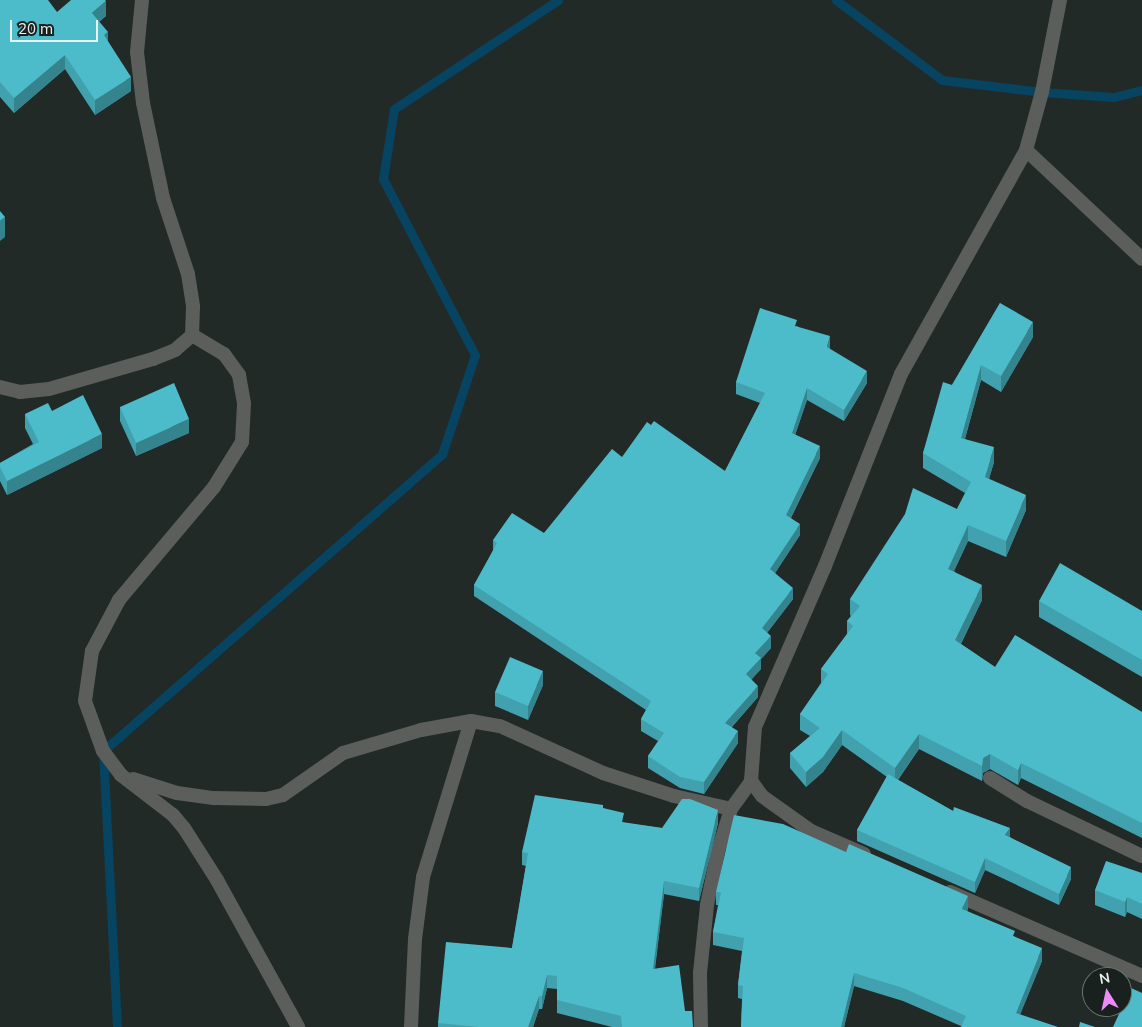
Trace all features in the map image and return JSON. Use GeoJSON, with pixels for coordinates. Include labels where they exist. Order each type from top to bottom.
{"type":"FeatureCollection","features":[{"type":"Feature","properties":{"kind":"street"},"geometry":{"type":"LineString","coordinates":[[0,387],[20,392],[49,389],[153,359],[174,350],[192,335],[193,307],[188,274],[163,198],[143,103],[137,52],[142,0]]}},
{"type":"Feature","properties":{"kind":"street"},"geometry":{"type":"LineString","coordinates":[[701,1027],[700,973],[707,905],[718,851],[731,809],[751,780],[755,727],[825,566],[901,374],[1026,150],[1042,92],[1060,0]]}},
{"type":"Feature","properties":{"kind":"street"},"geometry":{"type":"LineString","coordinates":[[1026,150],[1142,259]]}},
{"type":"Feature","properties":{"kind":"street"},"geometry":{"type":"LineString","coordinates":[[192,335],[224,354],[239,374],[244,404],[242,442],[214,487],[119,600],[92,651],[85,701],[103,751],[121,775],[163,806],[184,828],[217,880],[298,1027]]}},
{"type":"Feature","properties":{"kind":"street"},"geometry":{"type":"LineString","coordinates":[[121,775],[177,793],[214,798],[266,799],[283,795],[343,753],[420,730],[471,721],[500,726],[603,773],[674,796],[731,809]]}},
{"type":"Feature","properties":{"kind":"street"},"geometry":{"type":"LineString","coordinates":[[411,1027],[415,939],[423,877],[471,721]]}},
{"type":"Feature","properties":{"kind":"street"},"geometry":{"type":"LineString","coordinates":[[990,778],[1027,801],[1142,856]]}},
{"type":"Feature","properties":{"kind":"street"},"geometry":{"type":"LineString","coordinates":[[751,780],[762,796],[810,830],[873,858]]}},
{"type":"Feature","properties":{"kind":"street"},"geometry":{"type":"LineString","coordinates":[[936,886],[1142,976]]}},
{"type":"Feature","properties":{"kind":"building"},"geometry":{"type":"Polygon","coordinates":[[[0,0],[48,0],[57,12],[71,0],[105,0],[92,13],[108,32],[104,35],[131,77],[95,100],[65,55],[14,98],[0,82],[0,0]]]}},
{"type":"Feature","properties":{"kind":"building"},"geometry":{"type":"Polygon","coordinates":[[[0,211],[5,217],[0,221],[0,211]]]}},
{"type":"Feature","properties":{"kind":"building"},"geometry":{"type":"Polygon","coordinates":[[[1000,303],[1033,322],[1001,376],[981,365],[961,438],[994,447],[985,477],[1026,495],[1006,541],[968,525],[948,569],[982,585],[955,640],[995,667],[1015,635],[1142,712],[1142,823],[1021,763],[1018,770],[990,754],[983,758],[982,766],[919,734],[895,768],[842,730],[823,757],[806,772],[790,753],[820,728],[800,714],[828,674],[821,669],[853,626],[847,621],[860,606],[850,599],[905,514],[913,488],[957,509],[971,482],[923,453],[943,382],[952,385],[1000,303]]]}},
{"type":"Feature","properties":{"kind":"building"},"geometry":{"type":"Polygon","coordinates":[[[760,308],[797,320],[795,326],[830,336],[827,347],[867,371],[844,410],[807,388],[792,433],[820,446],[786,515],[800,524],[770,569],[793,588],[762,628],[771,636],[755,653],[761,658],[746,674],[758,686],[725,723],[738,731],[704,782],[680,777],[648,756],[664,733],[641,719],[651,701],[474,585],[497,543],[493,540],[512,513],[544,533],[612,449],[622,457],[647,422],[651,425],[654,421],[725,471],[765,393],[736,382],[760,308]]]}},
{"type":"Feature","properties":{"kind":"building"},"geometry":{"type":"Polygon","coordinates":[[[174,383],[189,419],[136,443],[120,407],[174,383]]]}},
{"type":"Feature","properties":{"kind":"building"},"geometry":{"type":"Polygon","coordinates":[[[83,395],[102,434],[7,481],[0,463],[39,442],[25,414],[48,403],[52,411],[83,395]]]}},
{"type":"Feature","properties":{"kind":"building"},"geometry":{"type":"Polygon","coordinates":[[[1060,563],[1142,611],[1142,660],[1039,601],[1060,563]]]}},
{"type":"Feature","properties":{"kind":"building"},"geometry":{"type":"Polygon","coordinates":[[[510,657],[543,671],[528,706],[495,692],[510,657]]]}},
{"type":"Feature","properties":{"kind":"building"},"geometry":{"type":"Polygon","coordinates":[[[888,774],[953,811],[954,807],[1010,828],[1005,835],[1071,867],[1059,894],[985,858],[975,882],[857,830],[888,774]]]}},
{"type":"Feature","properties":{"kind":"building"},"geometry":{"type":"Polygon","coordinates":[[[535,795],[603,805],[603,808],[624,813],[622,822],[662,828],[682,799],[690,799],[718,810],[699,888],[664,881],[653,969],[679,965],[685,1011],[692,1011],[693,1027],[622,1027],[621,1016],[557,1000],[557,976],[547,975],[542,996],[539,996],[528,1027],[479,1027],[438,1023],[446,942],[512,948],[528,853],[522,852],[535,795]]]}},
{"type":"Feature","properties":{"kind":"building"},"geometry":{"type":"Polygon","coordinates":[[[734,815],[783,824],[846,852],[849,844],[968,896],[962,909],[1015,931],[1013,936],[1042,948],[1016,1013],[1058,1027],[961,1027],[966,1016],[903,988],[854,973],[841,1027],[741,1027],[743,986],[738,985],[744,938],[713,932],[721,893],[716,892],[734,815]]]}},
{"type":"Feature","properties":{"kind":"building"},"geometry":{"type":"Polygon","coordinates":[[[1106,861],[1142,873],[1142,904],[1127,897],[1125,902],[1095,890],[1106,861]]]}},
{"type":"Feature","properties":{"kind":"building"},"geometry":{"type":"Polygon","coordinates":[[[1132,988],[1142,993],[1142,1027],[1113,1027],[1118,1017],[1132,1017],[1132,988]]]}},
{"type":"Feature","properties":{"kind":"building"},"geometry":{"type":"Polygon","coordinates":[[[1080,1022],[1095,1027],[1079,1027],[1080,1022]]]}},
{"type":"Feature","properties":{"kind":"waterway"},"geometry":{"type":"LineString","coordinates":[[117,1027],[103,751],[442,454],[475,355],[383,179],[394,109],[558,0]]}},
{"type":"Feature","properties":{"kind":"waterway"},"geometry":{"type":"LineString","coordinates":[[836,0],[942,80],[1042,92],[1114,97],[1142,90]]}}]}
